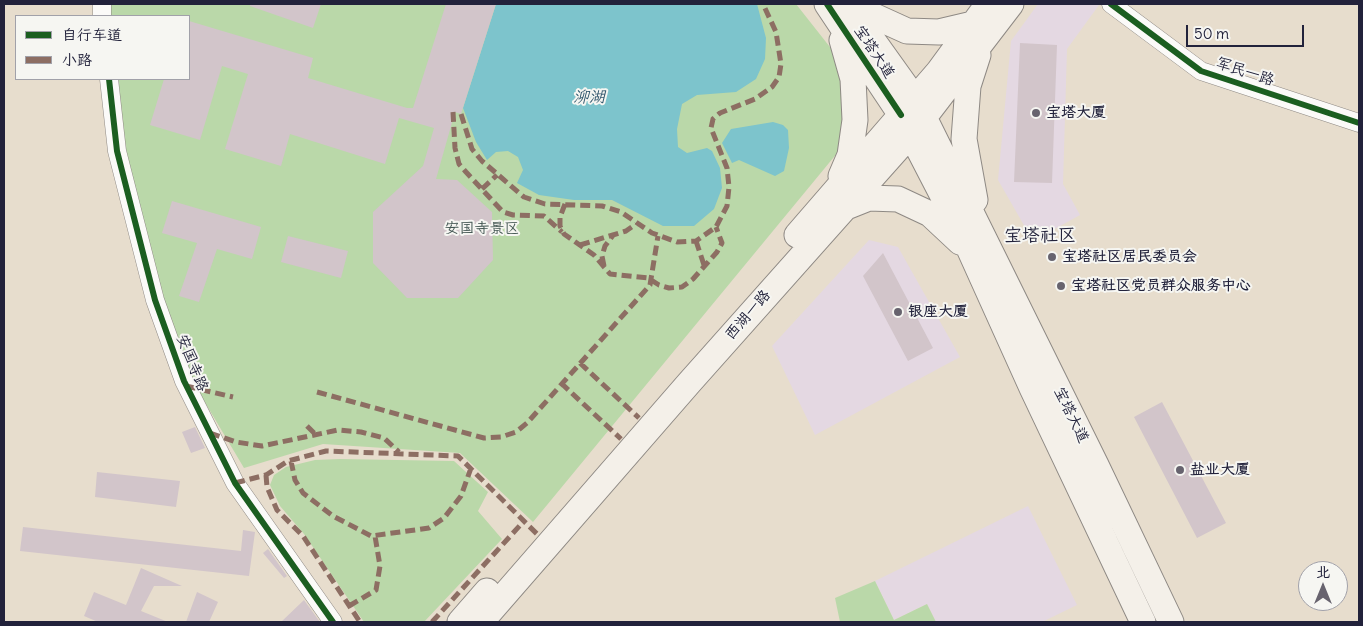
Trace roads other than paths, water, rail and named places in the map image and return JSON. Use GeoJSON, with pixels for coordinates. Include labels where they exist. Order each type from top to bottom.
{"type":"FeatureCollection","features":[{"type":"Feature","properties":{"kind":"main road","name":"宝塔大道"},"geometry":{"type":"LineString","coordinates":[[826,4],[913,116]]}},
{"type":"Feature","properties":{"kind":"main road"},"geometry":{"type":"LineString","coordinates":[[826,4],[843,43],[853,79],[855,120],[850,155],[839,200],[898,199],[930,214],[979,249]]}},
{"type":"Feature","properties":{"kind":"main road","name":"宝塔大道"},"geometry":{"type":"LineString","coordinates":[[847,4],[913,116],[979,249],[1171,622]]}},
{"type":"Feature","properties":{"kind":"main road"},"geometry":{"type":"LineString","coordinates":[[857,4],[874,16],[907,31],[978,33],[968,86],[964,138],[979,249]]}},
{"type":"Feature","properties":{"kind":"main road","name":"西湖一路"},"geometry":{"type":"LineString","coordinates":[[978,33],[988,4]]}},
{"type":"Feature","properties":{"kind":"main road","name":"西湖一路"},"geometry":{"type":"LineString","coordinates":[[460,622],[913,116],[978,33],[1011,4]]}},
{"type":"Feature","properties":{"kind":"main road","name":"西湖一路"},"geometry":{"type":"LineString","coordinates":[[481,622],[839,200]]}},
{"type":"Feature","properties":{"kind":"main road","name":"宝塔大道"},"geometry":{"type":"LineString","coordinates":[[979,249],[1032,388],[1143,622]]}},
{"type":"Feature","properties":{"kind":"street","name":"军民一路"},"geometry":{"type":"LineString","coordinates":[[1111,4],[1201,71],[1359,123]]}},
{"type":"Feature","properties":{"kind":"street","name":"安国寺路"},"geometry":{"type":"LineString","coordinates":[[109,80],[119,160],[155,300],[184,381],[236,483],[333,622]]}},
{"type":"Feature","properties":{"kind":"water","name":"泖湖"},"geometry":{"type":"Polygon","coordinates":[[[496,4],[757,4],[766,38],[765,59],[756,79],[736,92],[697,95],[682,104],[677,129],[678,147],[687,153],[707,148],[712,151],[720,168],[722,188],[714,209],[694,226],[663,226],[612,200],[574,200],[539,195],[517,183],[523,170],[518,157],[508,151],[496,152],[487,160],[476,142],[463,108],[496,4]]]}},
{"type":"Feature","properties":{"kind":"water"},"geometry":{"type":"Polygon","coordinates":[[[773,122],[783,125],[788,130],[789,148],[784,171],[775,176],[739,160],[732,163],[722,143],[731,129],[773,122]]]}},
{"type":"Feature","properties":{"kind":"place","name":"宝塔大厦"},"geometry":{"type":"Point","coordinates":[1036,113]}},
{"type":"Feature","properties":{"kind":"place","name":"宝塔社区居民委员会"},"geometry":{"type":"Point","coordinates":[1052,257]}},
{"type":"Feature","properties":{"kind":"place","name":"宝塔社区党员群众服务中心"},"geometry":{"type":"Point","coordinates":[1061,286]}},
{"type":"Feature","properties":{"kind":"place","name":"银座大厦"},"geometry":{"type":"Point","coordinates":[898,312]}},
{"type":"Feature","properties":{"kind":"place","name":"盐业大厦"},"geometry":{"type":"Point","coordinates":[1180,470]}},
{"type":"Feature","properties":{"kind":"district","name":"宝塔社区"},"geometry":{"type":"Point","coordinates":[1040,236]}},
{"type":"Feature","properties":{"kind":"park label","name":"安国寺景区"},"geometry":{"type":"Point","coordinates":[482,229]}}]}
